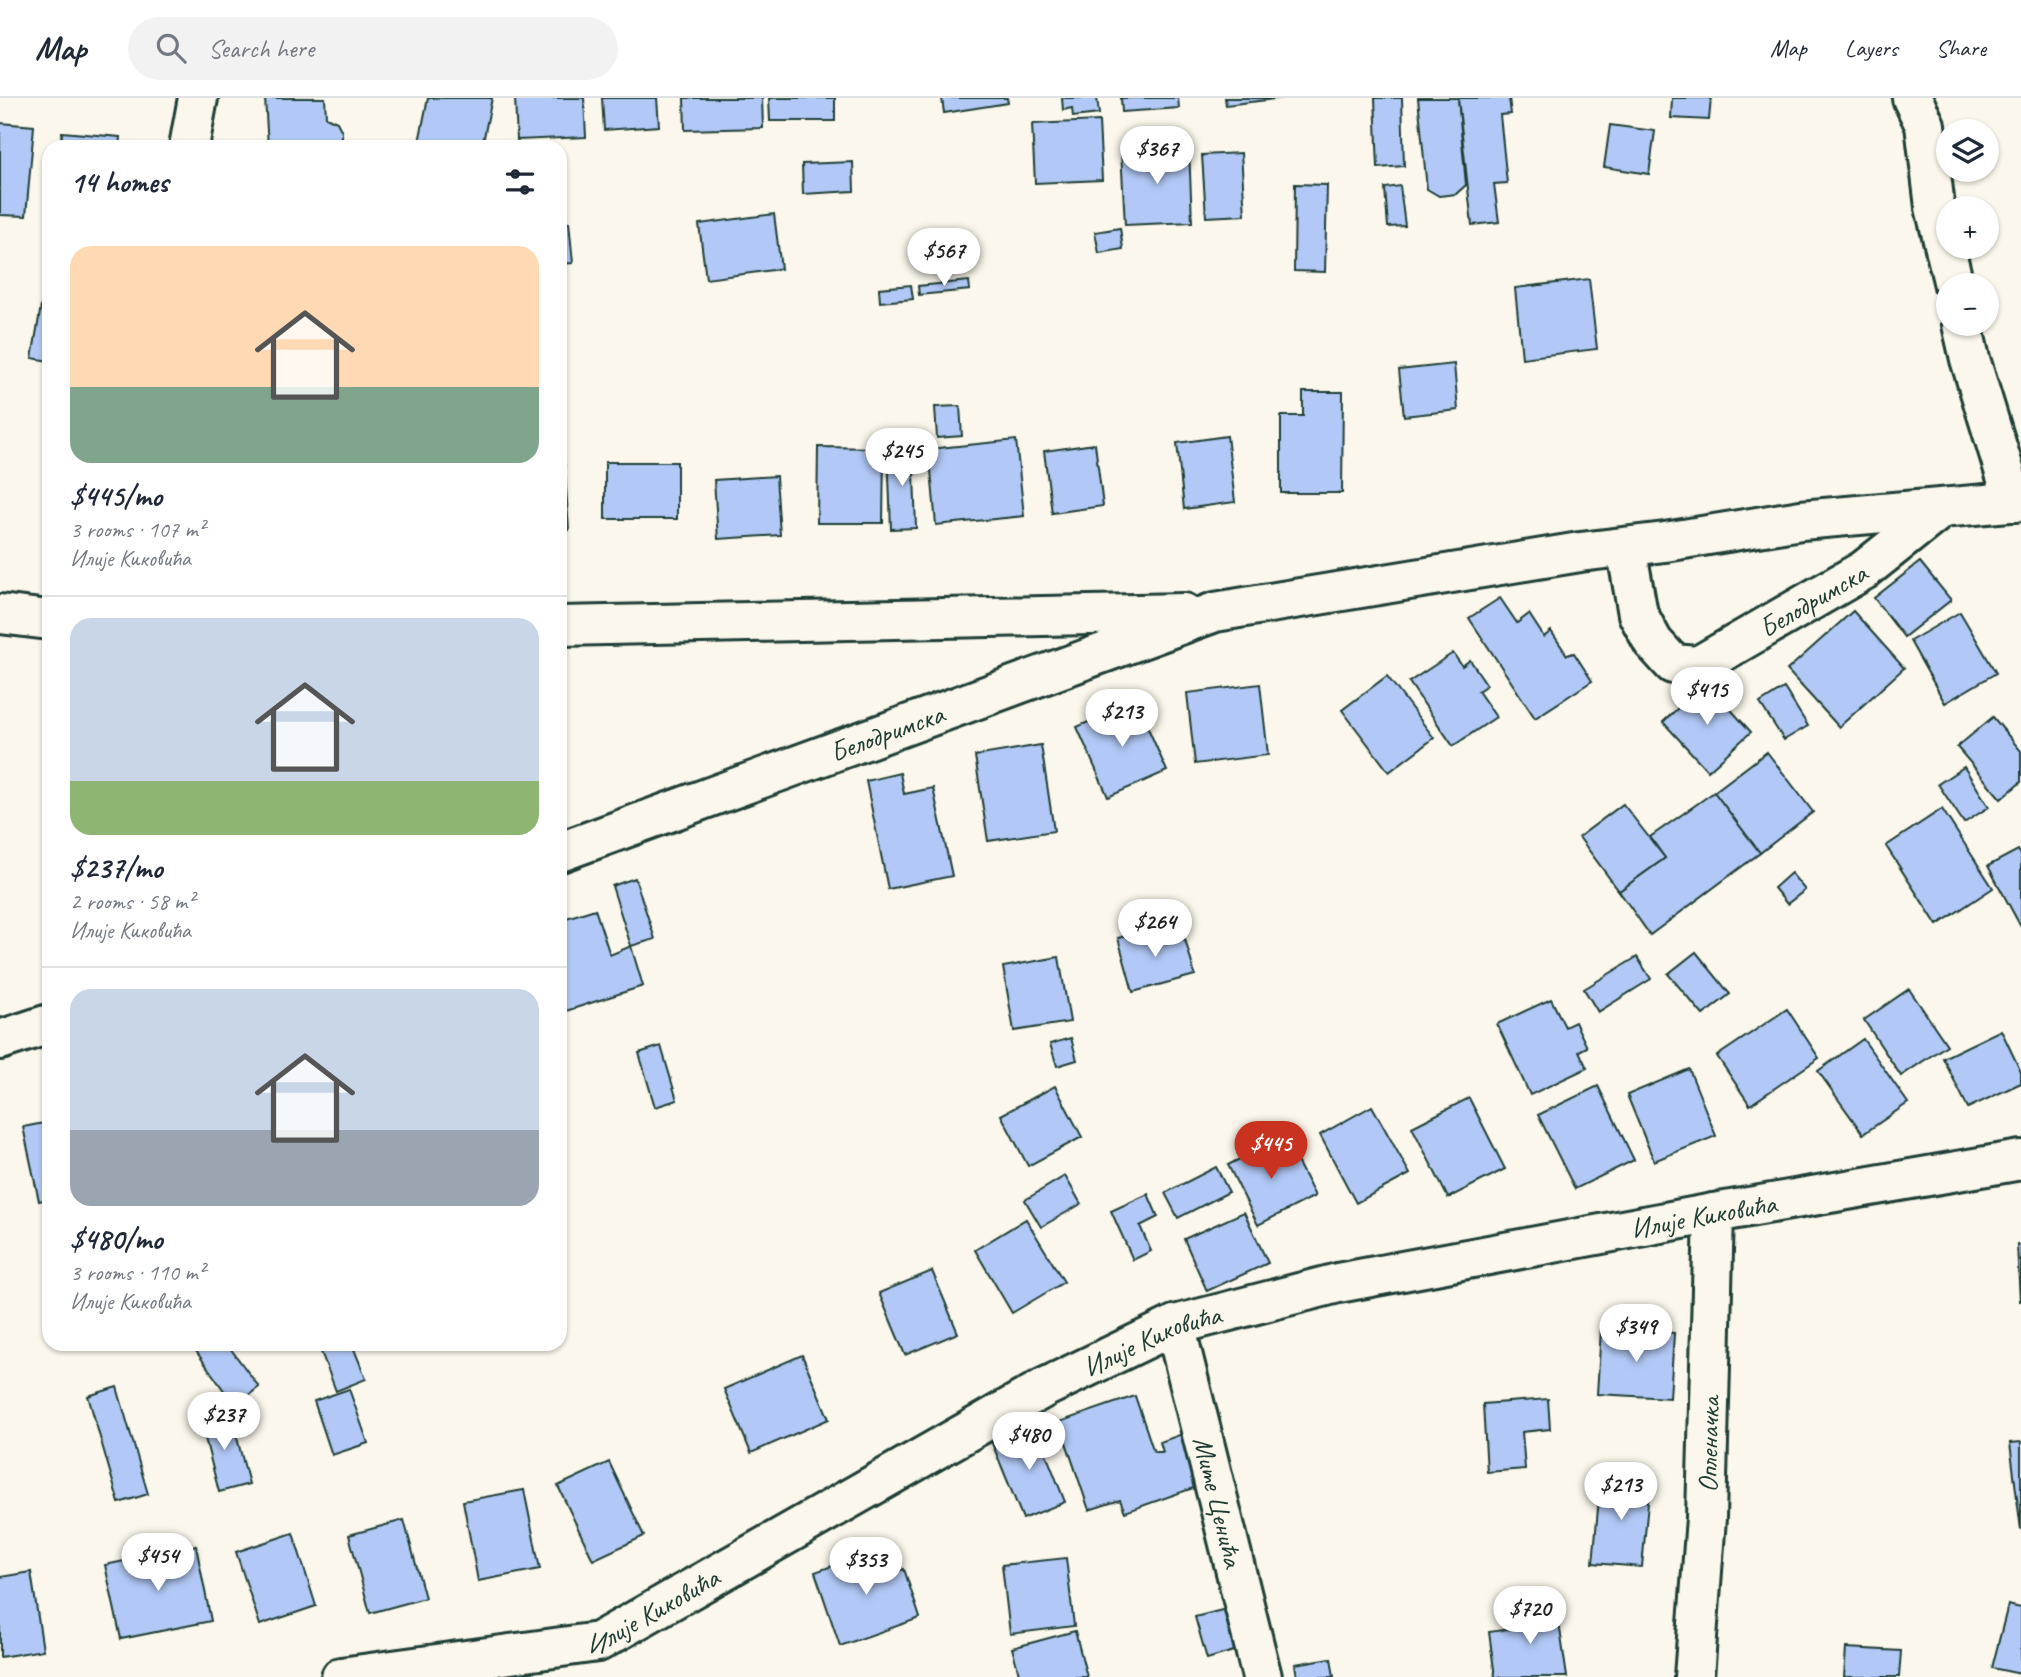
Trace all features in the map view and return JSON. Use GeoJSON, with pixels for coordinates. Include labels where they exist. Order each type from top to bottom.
{"type":"FeatureCollection","features":[{"type":"Feature","properties":{"kind":"street"},"geometry":{"type":"LineString","coordinates":[[190,140],[198,98]]}},
{"type":"Feature","properties":{"kind":"street"},"geometry":{"type":"LineString","coordinates":[[1912,98],[1925,125],[1935,207],[1951,273]]}},
{"type":"Feature","properties":{"kind":"street"},"geometry":{"type":"LineString","coordinates":[[1965,336],[2017,502]]}},
{"type":"Feature","properties":{"kind":"street","name":"Белодримска"},"geometry":{"type":"LineString","coordinates":[[567,626],[1215,612],[1801,520],[2017,502]]}},
{"type":"Feature","properties":{"kind":"street","name":"Белодримска"},"geometry":{"type":"LineString","coordinates":[[1626,547],[1638,614],[1653,642],[1673,664],[1698,666],[1864,570],[1942,508]]}},
{"type":"Feature","properties":{"kind":"street","name":"Белодримска"},"geometry":{"type":"LineString","coordinates":[[567,849],[1215,612]]}},
{"type":"Feature","properties":{"kind":"street"},"geometry":{"type":"LineString","coordinates":[[0,614],[42,619]]}},
{"type":"Feature","properties":{"kind":"street"},"geometry":{"type":"LineString","coordinates":[[0,1040],[42,1026]]}},
{"type":"Feature","properties":{"kind":"street","name":"Илије Киковића"},"geometry":{"type":"LineString","coordinates":[[341,1677],[598,1642],[1044,1388],[1175,1325],[1338,1283],[1714,1213],[2021,1160]]}},
{"type":"Feature","properties":{"kind":"street","name":"Опленачка"},"geometry":{"type":"LineString","coordinates":[[1694,1677],[1706,1518],[1714,1213]]}},
{"type":"Feature","properties":{"kind":"street","name":"Мите Ценића"},"geometry":{"type":"LineString","coordinates":[[1175,1325],[1262,1677]]}},
{"type":"Feature","properties":{"kind":"building"},"geometry":{"type":"Polygon","coordinates":[[[265,98],[325,98],[326,117],[337,122],[342,132],[342,140],[268,140],[265,98]]]}},
{"type":"Feature","properties":{"kind":"building"},"geometry":{"type":"Polygon","coordinates":[[[428,98],[492,98],[483,140],[419,140],[428,98]]]}},
{"type":"Feature","properties":{"kind":"building"},"geometry":{"type":"Polygon","coordinates":[[[515,98],[584,98],[586,137],[517,140],[515,98]]]}},
{"type":"Feature","properties":{"kind":"building"},"geometry":{"type":"Polygon","coordinates":[[[602,98],[657,98],[659,126],[604,130],[602,98]]]}},
{"type":"Feature","properties":{"kind":"building"},"geometry":{"type":"Polygon","coordinates":[[[684,98],[762,98],[763,128],[685,130],[684,98]]]}},
{"type":"Feature","properties":{"kind":"building"},"geometry":{"type":"Polygon","coordinates":[[[769,98],[835,98],[835,121],[770,121],[769,98]]]}},
{"type":"Feature","properties":{"kind":"building"},"geometry":{"type":"Polygon","coordinates":[[[942,98],[1007,98],[1008,103],[944,113],[942,98]]]}},
{"type":"Feature","properties":{"kind":"building"},"geometry":{"type":"Polygon","coordinates":[[[1062,98],[1097,98],[1099,114],[1073,117],[1072,108],[1063,110],[1062,98]]]}},
{"type":"Feature","properties":{"kind":"building"},"geometry":{"type":"Polygon","coordinates":[[[1121,98],[1178,98],[1179,108],[1122,112],[1121,98]]]}},
{"type":"Feature","properties":{"kind":"building"},"geometry":{"type":"Polygon","coordinates":[[[1225,98],[1283,98],[1226,105],[1225,98]]]}},
{"type":"Feature","properties":{"kind":"building"},"geometry":{"type":"Polygon","coordinates":[[[1375,98],[1402,98],[1404,166],[1378,168],[1375,98]]]}},
{"type":"Feature","properties":{"kind":"building"},"geometry":{"type":"Polygon","coordinates":[[[1418,98],[1458,98],[1466,185],[1456,194],[1439,196],[1427,189],[1418,98]]]}},
{"type":"Feature","properties":{"kind":"building"},"geometry":{"type":"Polygon","coordinates":[[[1458,98],[1509,98],[1511,114],[1500,115],[1507,183],[1494,184],[1499,222],[1472,225],[1458,98]]]}},
{"type":"Feature","properties":{"kind":"building"},"geometry":{"type":"Polygon","coordinates":[[[1672,98],[1711,98],[1709,120],[1671,118],[1672,98]]]}},
{"type":"Feature","properties":{"kind":"building"},"geometry":{"type":"Polygon","coordinates":[[[1099,121],[1102,180],[1035,183],[1032,124],[1099,121]]]}},
{"type":"Feature","properties":{"kind":"building"},"geometry":{"type":"Polygon","coordinates":[[[0,123],[34,126],[26,216],[0,215],[0,123]]]}},
{"type":"Feature","properties":{"kind":"building"},"geometry":{"type":"Polygon","coordinates":[[[1610,125],[1655,131],[1649,174],[1604,167],[1610,125]]]}},
{"type":"Feature","properties":{"kind":"building"},"geometry":{"type":"Polygon","coordinates":[[[62,132],[120,137],[120,140],[61,140],[62,132]]]}},
{"type":"Feature","properties":{"kind":"building"},"geometry":{"type":"Polygon","coordinates":[[[1189,148],[1192,222],[1125,225],[1121,151],[1189,148]]]}},
{"type":"Feature","properties":{"kind":"building"},"geometry":{"type":"Polygon","coordinates":[[[1241,153],[1245,215],[1206,217],[1202,155],[1241,153]]]}},
{"type":"Feature","properties":{"kind":"building"},"geometry":{"type":"Polygon","coordinates":[[[853,162],[854,191],[803,194],[802,164],[853,162]]]}},
{"type":"Feature","properties":{"kind":"building"},"geometry":{"type":"Polygon","coordinates":[[[1295,184],[1327,185],[1325,272],[1294,271],[1295,184]]]}},
{"type":"Feature","properties":{"kind":"building"},"geometry":{"type":"Polygon","coordinates":[[[1400,186],[1405,226],[1388,227],[1385,188],[1400,186]]]}},
{"type":"Feature","properties":{"kind":"building"},"geometry":{"type":"Polygon","coordinates":[[[774,214],[781,269],[706,279],[699,224],[774,214]]]}},
{"type":"Feature","properties":{"kind":"building"},"geometry":{"type":"Polygon","coordinates":[[[567,222],[573,263],[567,263],[567,222]]]}},
{"type":"Feature","properties":{"kind":"building"},"geometry":{"type":"Polygon","coordinates":[[[1120,228],[1123,249],[1099,253],[1095,232],[1120,228]]]}},
{"type":"Feature","properties":{"kind":"building"},"geometry":{"type":"Polygon","coordinates":[[[1589,279],[1597,349],[1522,358],[1515,288],[1589,279]]]}},
{"type":"Feature","properties":{"kind":"building"},"geometry":{"type":"Polygon","coordinates":[[[969,281],[970,290],[919,295],[918,286],[969,281]]]}},
{"type":"Feature","properties":{"kind":"building"},"geometry":{"type":"Polygon","coordinates":[[[911,285],[913,299],[880,302],[879,288],[911,285]]]}},
{"type":"Feature","properties":{"kind":"building"},"geometry":{"type":"Polygon","coordinates":[[[42,300],[42,360],[32,358],[42,300]]]}},
{"type":"Feature","properties":{"kind":"building"},"geometry":{"type":"Polygon","coordinates":[[[1454,364],[1458,410],[1404,416],[1399,370],[1454,364]]]}},
{"type":"Feature","properties":{"kind":"building"},"geometry":{"type":"Polygon","coordinates":[[[1303,392],[1343,392],[1342,493],[1281,493],[1281,416],[1303,416],[1303,392]]]}},
{"type":"Feature","properties":{"kind":"building"},"geometry":{"type":"Polygon","coordinates":[[[960,406],[962,436],[937,438],[935,407],[960,406]]]}},
{"type":"Feature","properties":{"kind":"building"},"geometry":{"type":"Polygon","coordinates":[[[1227,436],[1235,502],[1184,509],[1177,443],[1227,436]]]}},
{"type":"Feature","properties":{"kind":"building"},"geometry":{"type":"Polygon","coordinates":[[[1016,440],[1024,516],[936,525],[929,449],[1016,440]]]}},
{"type":"Feature","properties":{"kind":"building"},"geometry":{"type":"Polygon","coordinates":[[[1095,444],[1103,506],[1052,513],[1044,451],[1095,444]]]}},
{"type":"Feature","properties":{"kind":"building"},"geometry":{"type":"Polygon","coordinates":[[[818,447],[884,448],[883,523],[817,523],[818,447]]]}},
{"type":"Feature","properties":{"kind":"building"},"geometry":{"type":"Polygon","coordinates":[[[913,448],[916,528],[891,529],[888,449],[913,448]]]}},
{"type":"Feature","properties":{"kind":"building"},"geometry":{"type":"Polygon","coordinates":[[[605,462],[677,462],[677,519],[605,519],[605,462]]]}},
{"type":"Feature","properties":{"kind":"building"},"geometry":{"type":"Polygon","coordinates":[[[776,476],[780,535],[718,539],[714,480],[776,476]]]}},
{"type":"Feature","properties":{"kind":"building"},"geometry":{"type":"Polygon","coordinates":[[[1920,562],[1951,600],[1904,637],[1874,598],[1920,562]]]}},
{"type":"Feature","properties":{"kind":"building"},"geometry":{"type":"Polygon","coordinates":[[[1500,598],[1517,623],[1529,614],[1544,637],[1551,631],[1567,655],[1574,653],[1592,681],[1535,718],[1469,618],[1500,598]]]}},
{"type":"Feature","properties":{"kind":"building"},"geometry":{"type":"Polygon","coordinates":[[[1853,611],[1904,668],[1839,727],[1787,670],[1853,611]]]}},
{"type":"Feature","properties":{"kind":"building"},"geometry":{"type":"Polygon","coordinates":[[[1960,612],[1996,673],[1945,703],[1910,641],[1960,612]]]}},
{"type":"Feature","properties":{"kind":"building"},"geometry":{"type":"Polygon","coordinates":[[[1453,653],[1462,666],[1470,660],[1487,685],[1478,691],[1496,717],[1453,746],[1409,682],[1453,653]]]}},
{"type":"Feature","properties":{"kind":"building"},"geometry":{"type":"Polygon","coordinates":[[[1387,676],[1434,738],[1389,772],[1342,710],[1387,676]]]}},
{"type":"Feature","properties":{"kind":"building"},"geometry":{"type":"Polygon","coordinates":[[[1706,682],[1751,732],[1708,771],[1663,722],[1706,682]]]}},
{"type":"Feature","properties":{"kind":"building"},"geometry":{"type":"Polygon","coordinates":[[[1260,684],[1268,755],[1195,764],[1187,693],[1260,684]]]}},
{"type":"Feature","properties":{"kind":"building"},"geometry":{"type":"Polygon","coordinates":[[[1784,688],[1808,726],[1784,740],[1760,703],[1784,688]]]}},
{"type":"Feature","properties":{"kind":"building"},"geometry":{"type":"Polygon","coordinates":[[[1136,701],[1167,771],[1108,797],[1077,727],[1136,701]]]}},
{"type":"Feature","properties":{"kind":"building"},"geometry":{"type":"Polygon","coordinates":[[[1993,717],[2021,751],[2021,782],[2001,799],[1957,747],[1993,717]]]}},
{"type":"Feature","properties":{"kind":"building"},"geometry":{"type":"Polygon","coordinates":[[[1041,745],[1054,831],[988,841],[975,756],[1041,745]]]}},
{"type":"Feature","properties":{"kind":"building"},"geometry":{"type":"Polygon","coordinates":[[[1767,752],[1813,812],[1760,853],[1714,792],[1767,752]]]}},
{"type":"Feature","properties":{"kind":"building"},"geometry":{"type":"Polygon","coordinates":[[[1964,767],[1989,807],[1964,823],[1938,784],[1964,767]]]}},
{"type":"Feature","properties":{"kind":"building"},"geometry":{"type":"Polygon","coordinates":[[[900,773],[904,794],[933,788],[952,876],[888,889],[866,781],[900,773]]]}},
{"type":"Feature","properties":{"kind":"building"},"geometry":{"type":"Polygon","coordinates":[[[1714,792],[1760,853],[1650,935],[1619,891],[1665,858],[1650,837],[1714,792]]]}},
{"type":"Feature","properties":{"kind":"building"},"geometry":{"type":"Polygon","coordinates":[[[1623,804],[1665,858],[1619,891],[1579,837],[1623,804]]]}},
{"type":"Feature","properties":{"kind":"building"},"geometry":{"type":"Polygon","coordinates":[[[1942,809],[1993,888],[1937,925],[1886,846],[1942,809]]]}},
{"type":"Feature","properties":{"kind":"building"},"geometry":{"type":"Polygon","coordinates":[[[2018,850],[2021,855],[2021,927],[1988,866],[2018,850]]]}},
{"type":"Feature","properties":{"kind":"building"},"geometry":{"type":"Polygon","coordinates":[[[1791,873],[1805,890],[1787,904],[1774,888],[1791,873]]]}},
{"type":"Feature","properties":{"kind":"building"},"geometry":{"type":"Polygon","coordinates":[[[635,878],[655,939],[631,946],[612,886],[635,878]]]}},
{"type":"Feature","properties":{"kind":"building"},"geometry":{"type":"Polygon","coordinates":[[[595,909],[610,955],[631,946],[643,986],[567,1011],[567,918],[595,909]]]}},
{"type":"Feature","properties":{"kind":"building"},"geometry":{"type":"Polygon","coordinates":[[[1161,926],[1167,944],[1185,939],[1195,975],[1133,992],[1118,938],[1161,926]]]}},
{"type":"Feature","properties":{"kind":"building"},"geometry":{"type":"Polygon","coordinates":[[[1696,952],[1730,994],[1703,1015],[1668,974],[1696,952]]]}},
{"type":"Feature","properties":{"kind":"building"},"geometry":{"type":"Polygon","coordinates":[[[1059,957],[1070,1022],[1014,1031],[1003,967],[1059,957]]]}},
{"type":"Feature","properties":{"kind":"building"},"geometry":{"type":"Polygon","coordinates":[[[1637,957],[1651,979],[1598,1012],[1584,989],[1637,957]]]}},
{"type":"Feature","properties":{"kind":"building"},"geometry":{"type":"Polygon","coordinates":[[[1909,989],[1947,1045],[1901,1076],[1864,1020],[1909,989]]]}},
{"type":"Feature","properties":{"kind":"building"},"geometry":{"type":"Polygon","coordinates":[[[1551,999],[1565,1027],[1575,1022],[1587,1047],[1579,1051],[1587,1068],[1530,1095],[1497,1024],[1551,999]]]}},
{"type":"Feature","properties":{"kind":"building"},"geometry":{"type":"Polygon","coordinates":[[[1787,1009],[1819,1058],[1750,1105],[1717,1056],[1787,1009]]]}},
{"type":"Feature","properties":{"kind":"building"},"geometry":{"type":"Polygon","coordinates":[[[2001,1030],[2021,1072],[2021,1083],[1968,1108],[1943,1058],[2001,1030]]]}},
{"type":"Feature","properties":{"kind":"building"},"geometry":{"type":"Polygon","coordinates":[[[1071,1038],[1077,1060],[1057,1066],[1050,1044],[1071,1038]]]}},
{"type":"Feature","properties":{"kind":"building"},"geometry":{"type":"Polygon","coordinates":[[[1863,1039],[1908,1103],[1863,1134],[1818,1071],[1863,1039]]]}},
{"type":"Feature","properties":{"kind":"building"},"geometry":{"type":"Polygon","coordinates":[[[661,1046],[677,1100],[655,1107],[639,1053],[661,1046]]]}},
{"type":"Feature","properties":{"kind":"building"},"geometry":{"type":"Polygon","coordinates":[[[1689,1069],[1716,1136],[1654,1161],[1627,1095],[1689,1069]]]}},
{"type":"Feature","properties":{"kind":"building"},"geometry":{"type":"Polygon","coordinates":[[[1055,1086],[1082,1137],[1028,1166],[1001,1115],[1055,1086]]]}},
{"type":"Feature","properties":{"kind":"building"},"geometry":{"type":"Polygon","coordinates":[[[1598,1086],[1634,1160],[1575,1189],[1538,1115],[1598,1086]]]}},
{"type":"Feature","properties":{"kind":"building"},"geometry":{"type":"Polygon","coordinates":[[[1469,1098],[1505,1169],[1448,1198],[1412,1127],[1469,1098]]]}},
{"type":"Feature","properties":{"kind":"building"},"geometry":{"type":"Polygon","coordinates":[[[1372,1106],[1410,1174],[1356,1203],[1320,1135],[1372,1106]]]}},
{"type":"Feature","properties":{"kind":"building"},"geometry":{"type":"Polygon","coordinates":[[[42,1123],[42,1200],[39,1201],[23,1127],[42,1123]]]}},
{"type":"Feature","properties":{"kind":"building"},"geometry":{"type":"Polygon","coordinates":[[[1284,1136],[1315,1196],[1258,1225],[1228,1165],[1284,1136]]]}},
{"type":"Feature","properties":{"kind":"building"},"geometry":{"type":"Polygon","coordinates":[[[1216,1167],[1229,1192],[1178,1218],[1165,1193],[1216,1167]]]}},
{"type":"Feature","properties":{"kind":"building"},"geometry":{"type":"Polygon","coordinates":[[[1065,1176],[1081,1204],[1041,1227],[1025,1200],[1065,1176]]]}},
{"type":"Feature","properties":{"kind":"building"},"geometry":{"type":"Polygon","coordinates":[[[1148,1194],[1158,1217],[1140,1226],[1151,1251],[1133,1260],[1111,1211],[1148,1194]]]}},
{"type":"Feature","properties":{"kind":"building"},"geometry":{"type":"Polygon","coordinates":[[[1244,1212],[1268,1263],[1207,1291],[1184,1239],[1244,1212]]]}},
{"type":"Feature","properties":{"kind":"building"},"geometry":{"type":"Polygon","coordinates":[[[1026,1219],[1064,1282],[1012,1313],[975,1250],[1026,1219]]]}},
{"type":"Feature","properties":{"kind":"building"},"geometry":{"type":"Polygon","coordinates":[[[2017,1245],[2021,1245],[2021,1301],[2020,1301],[2017,1245]]]}},
{"type":"Feature","properties":{"kind":"building"},"geometry":{"type":"Polygon","coordinates":[[[932,1271],[958,1333],[905,1355],[879,1293],[932,1271]]]}},
{"type":"Feature","properties":{"kind":"building"},"geometry":{"type":"Polygon","coordinates":[[[1601,1329],[1674,1333],[1670,1398],[1597,1394],[1601,1329]]]}},
{"type":"Feature","properties":{"kind":"building"},"geometry":{"type":"Polygon","coordinates":[[[196,1351],[232,1351],[259,1387],[235,1406],[196,1351]]]}},
{"type":"Feature","properties":{"kind":"building"},"geometry":{"type":"Polygon","coordinates":[[[321,1351],[355,1351],[366,1379],[336,1391],[321,1351]]]}},
{"type":"Feature","properties":{"kind":"building"},"geometry":{"type":"Polygon","coordinates":[[[802,1355],[829,1419],[751,1453],[724,1389],[802,1355]]]}},
{"type":"Feature","properties":{"kind":"building"},"geometry":{"type":"Polygon","coordinates":[[[117,1387],[148,1494],[119,1503],[88,1396],[117,1387]]]}},
{"type":"Feature","properties":{"kind":"building"},"geometry":{"type":"Polygon","coordinates":[[[349,1389],[368,1443],[332,1455],[314,1401],[349,1389]]]}},
{"type":"Feature","properties":{"kind":"building"},"geometry":{"type":"Polygon","coordinates":[[[1135,1396],[1154,1452],[1163,1452],[1160,1442],[1185,1433],[1202,1485],[1125,1512],[1120,1500],[1089,1510],[1059,1422],[1135,1396]]]}},
{"type":"Feature","properties":{"kind":"building"},"geometry":{"type":"Polygon","coordinates":[[[1548,1399],[1550,1429],[1522,1432],[1525,1469],[1487,1472],[1483,1404],[1548,1399]]]}},
{"type":"Feature","properties":{"kind":"building"},"geometry":{"type":"Polygon","coordinates":[[[230,1411],[249,1484],[219,1492],[200,1419],[230,1411]]]}},
{"type":"Feature","properties":{"kind":"building"},"geometry":{"type":"Polygon","coordinates":[[[1035,1426],[1065,1502],[1023,1519],[992,1443],[1035,1426]]]}},
{"type":"Feature","properties":{"kind":"building"},"geometry":{"type":"Polygon","coordinates":[[[2021,1442],[2021,1530],[2010,1443],[2021,1442]]]}},
{"type":"Feature","properties":{"kind":"building"},"geometry":{"type":"Polygon","coordinates":[[[609,1462],[644,1536],[593,1560],[558,1486],[609,1462]]]}},
{"type":"Feature","properties":{"kind":"building"},"geometry":{"type":"Polygon","coordinates":[[[1601,1476],[1650,1481],[1642,1567],[1593,1563],[1601,1476]]]}},
{"type":"Feature","properties":{"kind":"building"},"geometry":{"type":"Polygon","coordinates":[[[524,1490],[540,1569],[478,1581],[463,1501],[524,1490]]]}},
{"type":"Feature","properties":{"kind":"building"},"geometry":{"type":"Polygon","coordinates":[[[404,1520],[425,1598],[370,1613],[349,1535],[404,1520]]]}},
{"type":"Feature","properties":{"kind":"building"},"geometry":{"type":"Polygon","coordinates":[[[293,1533],[316,1606],[260,1625],[236,1552],[293,1533]]]}},
{"type":"Feature","properties":{"kind":"building"},"geometry":{"type":"Polygon","coordinates":[[[196,1546],[211,1621],[121,1639],[105,1565],[196,1546]]]}},
{"type":"Feature","properties":{"kind":"building"},"geometry":{"type":"Polygon","coordinates":[[[880,1549],[889,1574],[904,1569],[920,1618],[840,1646],[815,1572],[880,1549]]]}},
{"type":"Feature","properties":{"kind":"building"},"geometry":{"type":"Polygon","coordinates":[[[1066,1558],[1074,1626],[1010,1634],[1002,1565],[1066,1558]]]}},
{"type":"Feature","properties":{"kind":"building"},"geometry":{"type":"Polygon","coordinates":[[[31,1572],[43,1650],[0,1657],[0,1577],[31,1572]]]}},
{"type":"Feature","properties":{"kind":"building"},"geometry":{"type":"Polygon","coordinates":[[[1556,1602],[1567,1677],[1495,1677],[1489,1632],[1523,1627],[1520,1608],[1556,1602]]]}},
{"type":"Feature","properties":{"kind":"building"},"geometry":{"type":"Polygon","coordinates":[[[2008,1605],[2021,1608],[2021,1674],[1992,1668],[2008,1605]]]}},
{"type":"Feature","properties":{"kind":"building"},"geometry":{"type":"Polygon","coordinates":[[[1226,1609],[1237,1650],[1207,1659],[1195,1617],[1226,1609]]]}},
{"type":"Feature","properties":{"kind":"building"},"geometry":{"type":"Polygon","coordinates":[[[1075,1631],[1087,1677],[1020,1677],[1012,1648],[1075,1631]]]}},
{"type":"Feature","properties":{"kind":"building"},"geometry":{"type":"Polygon","coordinates":[[[1846,1648],[1901,1651],[1899,1677],[1844,1677],[1846,1648]]]}},
{"type":"Feature","properties":{"kind":"building"},"geometry":{"type":"Polygon","coordinates":[[[1331,1658],[1334,1677],[1297,1677],[1295,1664],[1331,1658]]]}}]}
